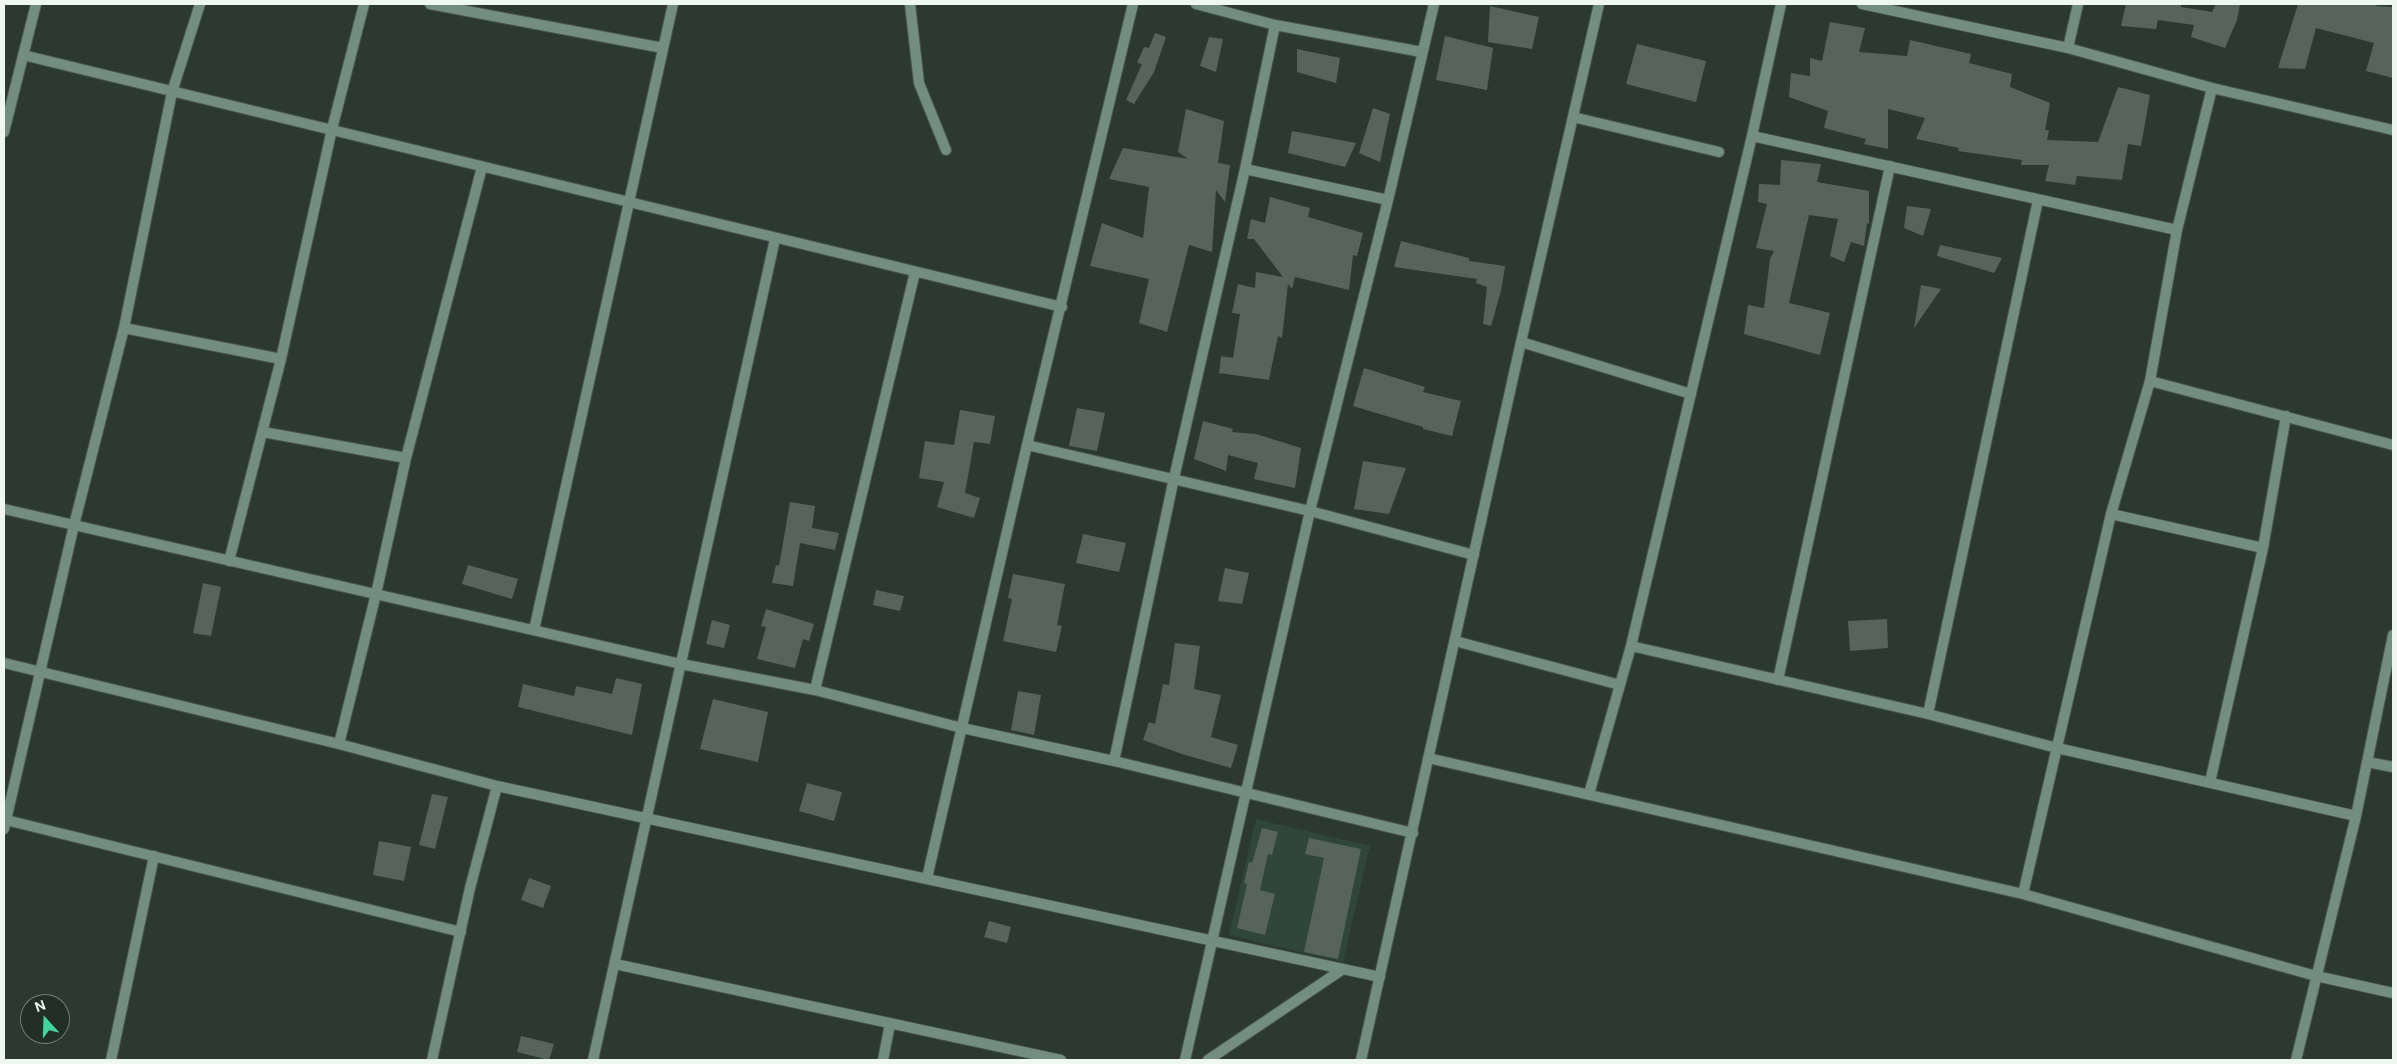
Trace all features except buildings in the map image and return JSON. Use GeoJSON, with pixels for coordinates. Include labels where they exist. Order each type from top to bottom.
{"type":"FeatureCollection","features":[{"type":"Feature","properties":{"kind":"street"},"geometry":{"type":"LineString","coordinates":[[4,132],[36,4]]}},
{"type":"Feature","properties":{"kind":"street"},"geometry":{"type":"LineString","coordinates":[[200,4],[172,92],[124,328],[39,671],[5,825],[154,856],[461,932]]}},
{"type":"Feature","properties":{"kind":"street"},"geometry":{"type":"LineString","coordinates":[[230,561],[282,358],[332,129],[364,4]]}},
{"type":"Feature","properties":{"kind":"street"},"geometry":{"type":"LineString","coordinates":[[430,4],[663,48]]}},
{"type":"Feature","properties":{"kind":"street"},"geometry":{"type":"LineString","coordinates":[[534,630],[673,4]]}},
{"type":"Feature","properties":{"kind":"street"},"geometry":{"type":"LineString","coordinates":[[910,4],[919,83],[946,150]]}},
{"type":"Feature","properties":{"kind":"street"},"geometry":{"type":"LineString","coordinates":[[927,878],[1027,445],[1062,307],[1133,4]]}},
{"type":"Feature","properties":{"kind":"street"},"geometry":{"type":"LineString","coordinates":[[1196,4],[1276,24],[1422,52]]}},
{"type":"Feature","properties":{"kind":"street"},"geometry":{"type":"LineString","coordinates":[[1185,1060],[1213,940],[1244,792],[1310,511],[1388,200],[1434,4]]}},
{"type":"Feature","properties":{"kind":"street"},"geometry":{"type":"LineString","coordinates":[[1361,1060],[1521,342],[1599,4]]}},
{"type":"Feature","properties":{"kind":"street"},"geometry":{"type":"LineString","coordinates":[[1589,794],[1631,646],[1752,136],[1781,4]]}},
{"type":"Feature","properties":{"kind":"street"},"geometry":{"type":"LineString","coordinates":[[1862,4],[2068,48],[2212,88],[2393,130]]}},
{"type":"Feature","properties":{"kind":"street"},"geometry":{"type":"LineString","coordinates":[[2068,48],[2078,4]]}},
{"type":"Feature","properties":{"kind":"street"},"geometry":{"type":"LineString","coordinates":[[1114,761],[1174,478],[1245,169],[1276,24]]}},
{"type":"Feature","properties":{"kind":"street"},"geometry":{"type":"LineString","coordinates":[[24,55],[775,239],[1062,307]]}},
{"type":"Feature","properties":{"kind":"street"},"geometry":{"type":"LineString","coordinates":[[2023,894],[2112,514],[2150,381],[2177,230],[2212,88]]}},
{"type":"Feature","properties":{"kind":"street"},"geometry":{"type":"LineString","coordinates":[[1573,117],[1720,152]]}},
{"type":"Feature","properties":{"kind":"street"},"geometry":{"type":"LineString","coordinates":[[1752,136],[2177,230]]}},
{"type":"Feature","properties":{"kind":"street"},"geometry":{"type":"LineString","coordinates":[[1778,680],[1890,166]]}},
{"type":"Feature","properties":{"kind":"street"},"geometry":{"type":"LineString","coordinates":[[340,744],[406,458],[482,167]]}},
{"type":"Feature","properties":{"kind":"street"},"geometry":{"type":"LineString","coordinates":[[1245,169],[1388,200]]}},
{"type":"Feature","properties":{"kind":"street"},"geometry":{"type":"LineString","coordinates":[[1928,714],[2038,200]]}},
{"type":"Feature","properties":{"kind":"street"},"geometry":{"type":"LineString","coordinates":[[593,1060],[775,239]]}},
{"type":"Feature","properties":{"kind":"street"},"geometry":{"type":"LineString","coordinates":[[815,690],[915,272]]}},
{"type":"Feature","properties":{"kind":"street"},"geometry":{"type":"LineString","coordinates":[[124,328],[282,358]]}},
{"type":"Feature","properties":{"kind":"street"},"geometry":{"type":"LineString","coordinates":[[1521,342],[1691,394]]}},
{"type":"Feature","properties":{"kind":"street"},"geometry":{"type":"LineString","coordinates":[[2150,381],[2393,445]]}},
{"type":"Feature","properties":{"kind":"street"},"geometry":{"type":"LineString","coordinates":[[2210,782],[2262,548],[2286,416]]}},
{"type":"Feature","properties":{"kind":"street"},"geometry":{"type":"LineString","coordinates":[[263,432],[406,458]]}},
{"type":"Feature","properties":{"kind":"street"},"geometry":{"type":"LineString","coordinates":[[1027,445],[1310,511],[1474,555]]}},
{"type":"Feature","properties":{"kind":"street"},"geometry":{"type":"LineString","coordinates":[[4,509],[681,664],[815,690],[962,728],[1114,761],[1413,833]]}},
{"type":"Feature","properties":{"kind":"street"},"geometry":{"type":"LineString","coordinates":[[2112,514],[2262,548]]}},
{"type":"Feature","properties":{"kind":"street"},"geometry":{"type":"LineString","coordinates":[[2296,1060],[2356,816],[2393,635]]}},
{"type":"Feature","properties":{"kind":"street"},"geometry":{"type":"LineString","coordinates":[[1455,641],[1620,685]]}},
{"type":"Feature","properties":{"kind":"street"},"geometry":{"type":"LineString","coordinates":[[1631,646],[1928,714],[2057,748],[2356,816]]}},
{"type":"Feature","properties":{"kind":"street"},"geometry":{"type":"LineString","coordinates":[[4,663],[340,744],[497,786],[647,820],[927,878],[1380,977]]}},
{"type":"Feature","properties":{"kind":"street"},"geometry":{"type":"LineString","coordinates":[[1428,758],[2023,894],[2316,976],[2393,993]]}},
{"type":"Feature","properties":{"kind":"street"},"geometry":{"type":"LineString","coordinates":[[2367,762],[2393,767]]}},
{"type":"Feature","properties":{"kind":"street"},"geometry":{"type":"LineString","coordinates":[[432,1060],[470,888],[497,786]]}},
{"type":"Feature","properties":{"kind":"street"},"geometry":{"type":"LineString","coordinates":[[112,1060],[154,856]]}},
{"type":"Feature","properties":{"kind":"street"},"geometry":{"type":"LineString","coordinates":[[615,964],[1036,1058],[1061,1060]]}},
{"type":"Feature","properties":{"kind":"street"},"geometry":{"type":"LineString","coordinates":[[1208,1060],[1344,969]]}},
{"type":"Feature","properties":{"kind":"street"},"geometry":{"type":"LineString","coordinates":[[883,1060],[890,1024]]}},
{"type":"Feature","properties":{"kind":"shaded area"},"geometry":{"type":"Polygon","coordinates":[[[1256,819],[1370,846],[1343,962],[1229,935],[1256,819]]]}}]}
